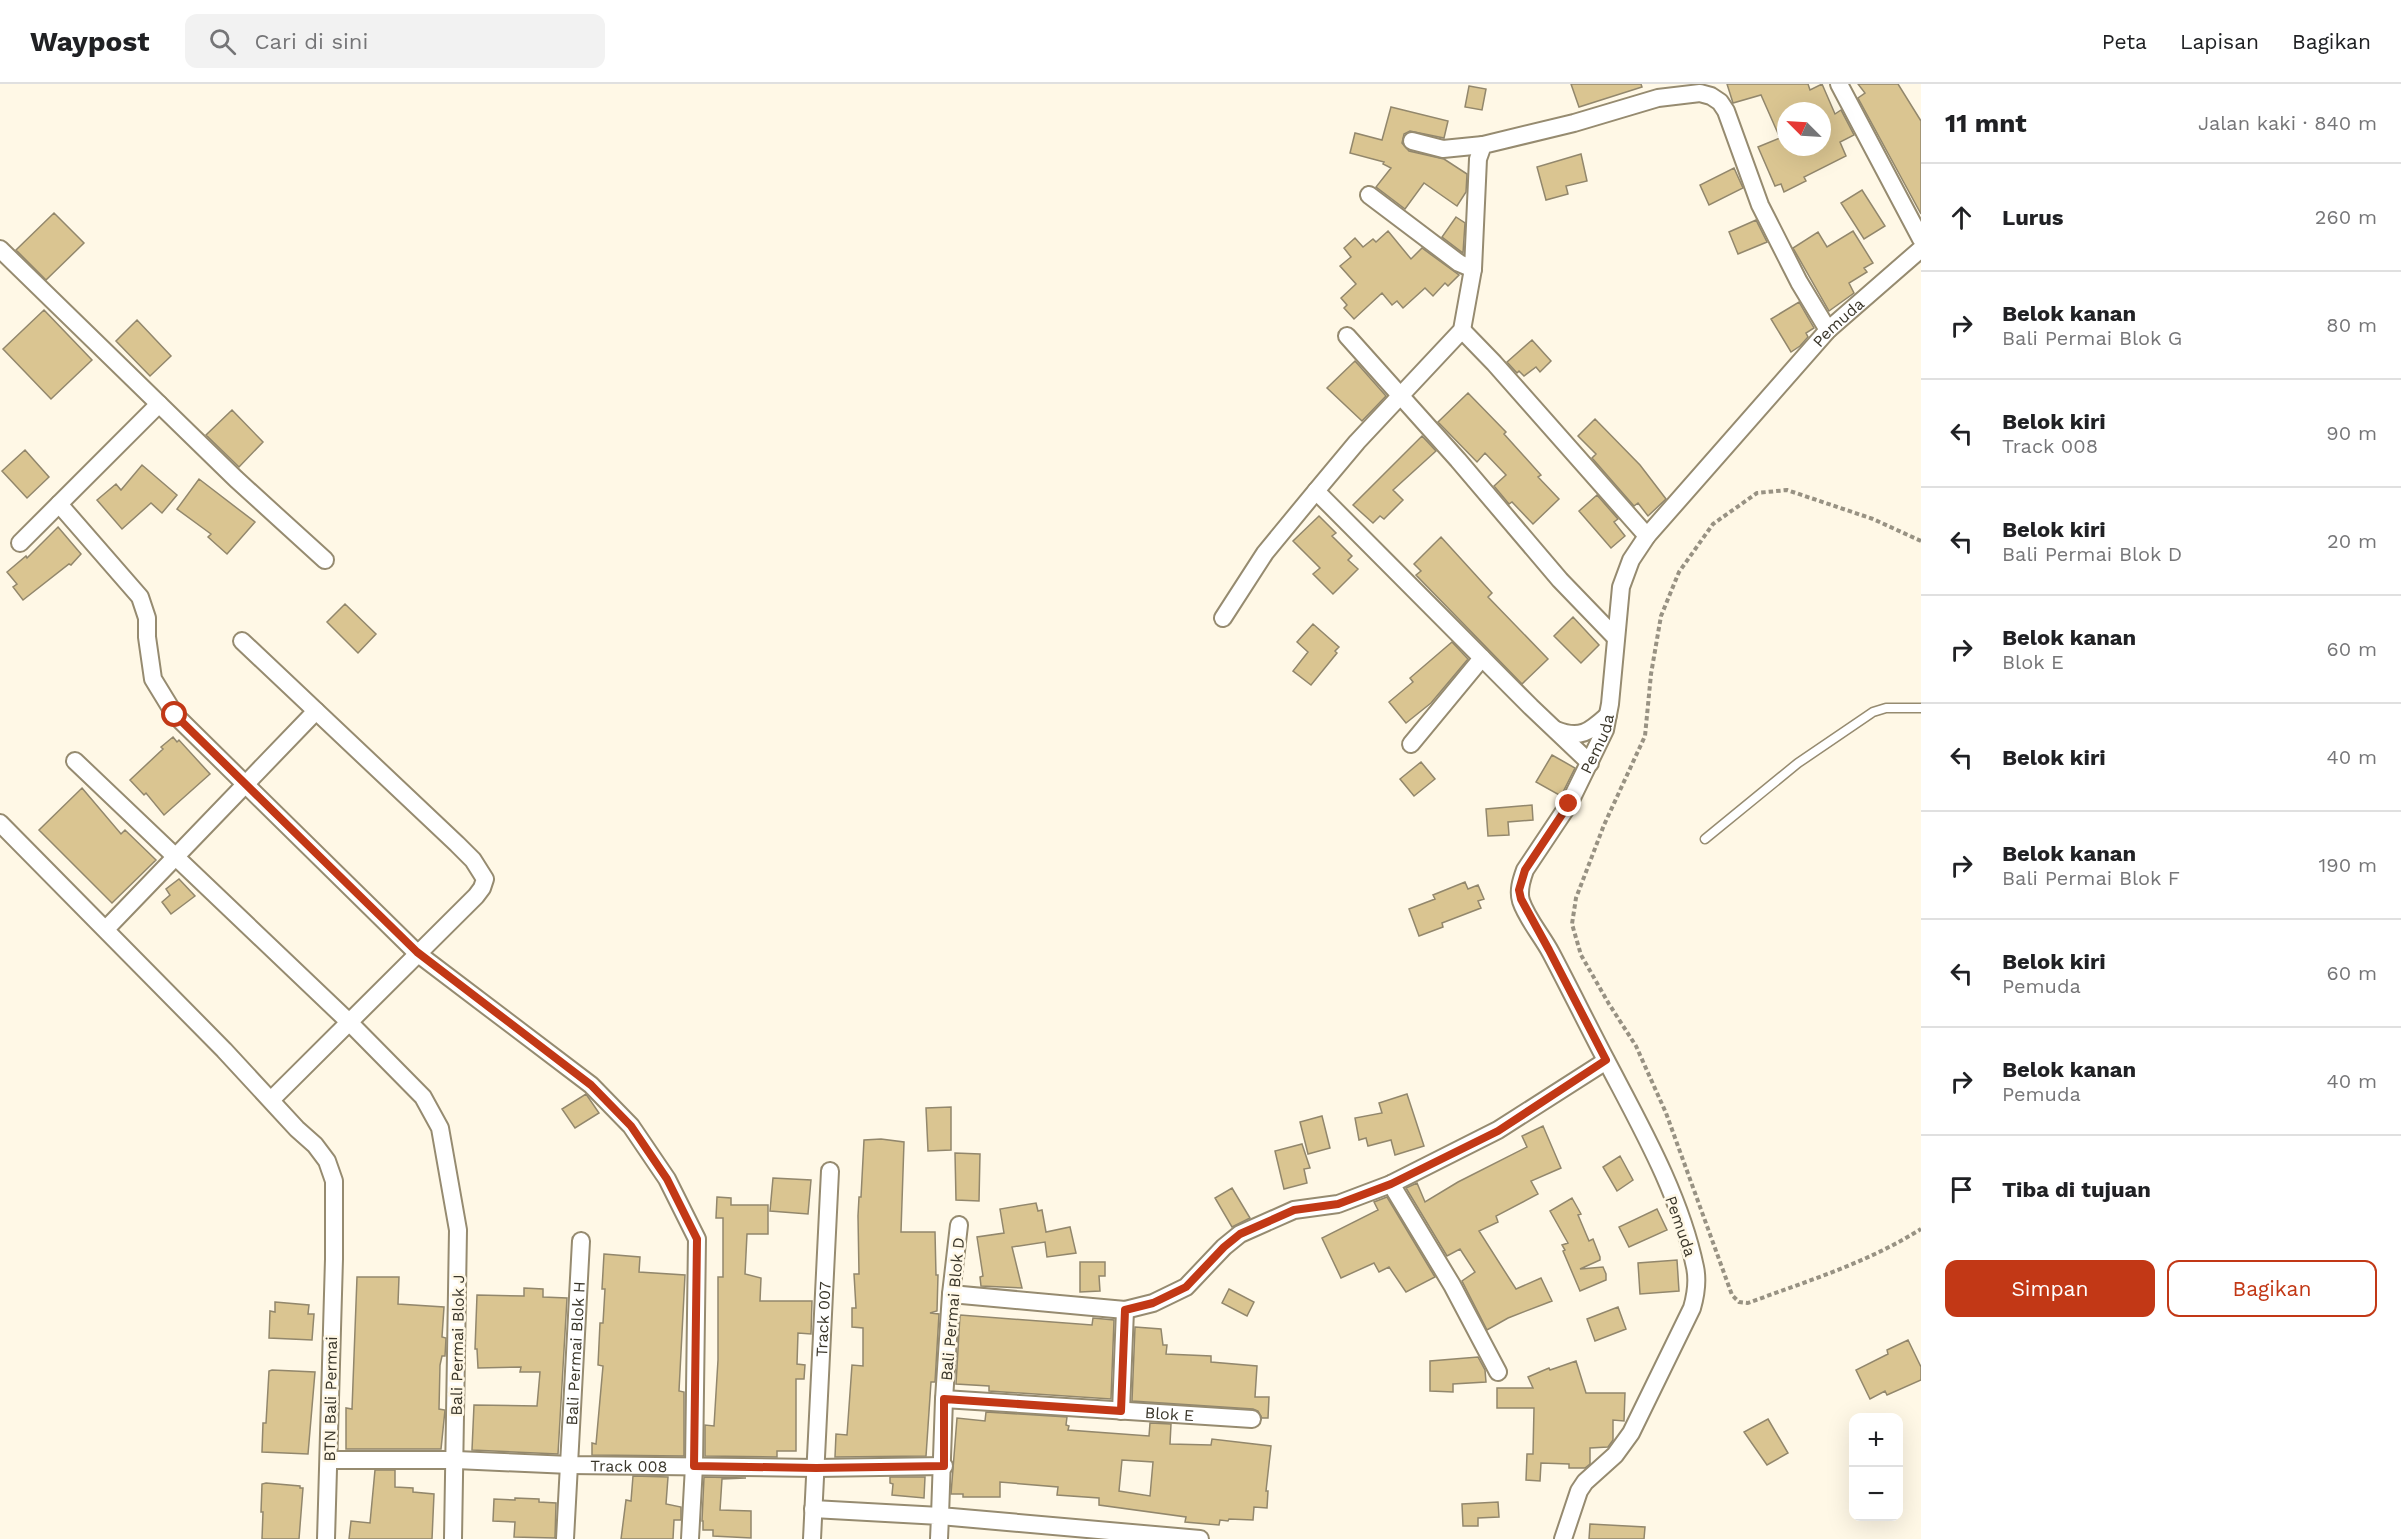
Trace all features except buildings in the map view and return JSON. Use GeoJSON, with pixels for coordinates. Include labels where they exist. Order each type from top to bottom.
{"type":"FeatureCollection","features":[{"type":"Feature","properties":{"kind":"street"},"geometry":{"type":"LineString","coordinates":[[1839,84],[1921,239]]}},
{"type":"Feature","properties":{"kind":"street"},"geometry":{"type":"LineString","coordinates":[[1412,141],[1443,149],[1483,145],[1574,123],[1658,98],[1700,93],[1711,96],[1720,102],[1726,111],[1760,205],[1799,282],[1828,330]]}},
{"type":"Feature","properties":{"kind":"street"},"geometry":{"type":"LineString","coordinates":[[1223,618],[1265,553],[1316,491],[1357,442],[1401,398],[1462,330],[1473,269],[1478,159],[1483,145]]}},
{"type":"Feature","properties":{"kind":"street"},"geometry":{"type":"LineString","coordinates":[[1369,195],[1459,263],[1473,269]]}},
{"type":"Feature","properties":{"kind":"street"},"geometry":{"type":"LineString","coordinates":[[0,249],[102,351],[325,560]]}},
{"type":"Feature","properties":{"kind":"street","name":"Pemuda"},"geometry":{"type":"LineString","coordinates":[[1563,1539],[1575,1497],[1585,1482],[1615,1455],[1631,1432],[1662,1372],[1696,1295],[1695,1268],[1683,1225],[1636,1118],[1549,950],[1523,906],[1519,890],[1525,870],[1569,804],[1605,730],[1621,587],[1624,575],[1647,537],[1828,330],[1921,249]]}},
{"type":"Feature","properties":{"kind":"street"},"geometry":{"type":"LineString","coordinates":[[1462,330],[1494,363],[1647,537]]}},
{"type":"Feature","properties":{"kind":"street"},"geometry":{"type":"LineString","coordinates":[[1347,336],[1458,460],[1560,580],[1616,638]]}},
{"type":"Feature","properties":{"kind":"street"},"geometry":{"type":"LineString","coordinates":[[20,543],[159,404]]}},
{"type":"Feature","properties":{"kind":"street"},"geometry":{"type":"LineString","coordinates":[[1316,491],[1590,763]]}},
{"type":"Feature","properties":{"kind":"street"},"geometry":{"type":"LineString","coordinates":[[59,504],[98,546],[140,597],[147,618],[147,637],[153,679],[163,699],[175,715],[417,952],[591,1085],[631,1126],[667,1179],[697,1239],[694,1466],[690,1539]]}},
{"type":"Feature","properties":{"kind":"street"},"geometry":{"type":"LineString","coordinates":[[242,641],[457,844],[481,871],[485,879],[482,888],[271,1100]]}},
{"type":"Feature","properties":{"kind":"street"},"geometry":{"type":"LineString","coordinates":[[1411,744],[1482,658]]}},
{"type":"Feature","properties":{"kind":"street"},"geometry":{"type":"LineString","coordinates":[[106,929],[177,858],[244,784],[316,711]]}},
{"type":"Feature","properties":{"kind":"street"},"geometry":{"type":"LineString","coordinates":[[1555,729],[1567,734],[1580,734],[1593,728],[1608,715]]}},
{"type":"Feature","properties":{"kind":"street","name":"Bali Permai Blok J"},"geometry":{"type":"LineString","coordinates":[[75,762],[349,1022],[423,1097],[440,1128],[458,1230],[453,1539]]}},
{"type":"Feature","properties":{"kind":"street","name":"BTN Bali Permai"},"geometry":{"type":"LineString","coordinates":[[0,823],[315,1145],[327,1161],[334,1181],[334,1259],[326,1539]]}},
{"type":"Feature","properties":{"kind":"street"},"geometry":{"type":"LineString","coordinates":[[951,1294],[1125,1310],[1153,1303],[1186,1287],[1232,1240],[1257,1225],[1294,1210],[1338,1204],[1391,1184],[1498,1131],[1606,1060]]}},
{"type":"Feature","properties":{"kind":"street","name":"Track 007"},"geometry":{"type":"LineString","coordinates":[[812,1539],[830,1171]]}},
{"type":"Feature","properties":{"kind":"street"},"geometry":{"type":"LineString","coordinates":[[1391,1184],[1452,1285],[1498,1372]]}},
{"type":"Feature","properties":{"kind":"street","name":"Bali Permai Blok D"},"geometry":{"type":"LineString","coordinates":[[944,1466],[944,1399],[951,1294],[959,1225]]}},
{"type":"Feature","properties":{"kind":"street","name":"Bali Permai Blok H"},"geometry":{"type":"LineString","coordinates":[[565,1539],[581,1241]]}},
{"type":"Feature","properties":{"kind":"street"},"geometry":{"type":"LineString","coordinates":[[1121,1411],[1125,1310]]}},
{"type":"Feature","properties":{"kind":"street","name":"Blok E"},"geometry":{"type":"LineString","coordinates":[[944,1399],[1252,1419]]}},
{"type":"Feature","properties":{"kind":"street","name":"Track 008"},"geometry":{"type":"LineString","coordinates":[[329,1460],[456,1460],[570,1465],[816,1468],[944,1466]]}},
{"type":"Feature","properties":{"kind":"street"},"geometry":{"type":"LineString","coordinates":[[939,1539],[944,1466]]}},
{"type":"Feature","properties":{"kind":"street"},"geometry":{"type":"LineString","coordinates":[[813,1509],[940,1516],[1200,1539]]}},
{"type":"Feature","properties":{"kind":"lane"},"geometry":{"type":"LineString","coordinates":[[1705,839],[1792,768],[1873,712],[1886,708],[1921,708]]}},
{"type":"Feature","properties":{"kind":"path"},"geometry":{"type":"LineString","coordinates":[[1921,541],[1873,519],[1787,490],[1757,493],[1713,524],[1679,572],[1660,616],[1645,736],[1604,825],[1576,898],[1572,924],[1581,955],[1636,1046],[1666,1113],[1732,1295],[1739,1302],[1748,1303],[1852,1264],[1888,1249],[1921,1229]]}},
{"type":"Feature","properties":{"kind":"route"},"geometry":{"type":"LineString","coordinates":[[175,715],[417,952],[591,1085],[631,1126],[667,1179],[697,1239],[694,1466],[816,1468],[944,1466],[944,1399],[1121,1411],[1125,1310],[1153,1303],[1186,1287],[1232,1240],[1257,1225],[1294,1210],[1338,1204],[1391,1184],[1498,1131],[1606,1060],[1549,950],[1523,906],[1519,890],[1525,870],[1569,804]]}}]}
